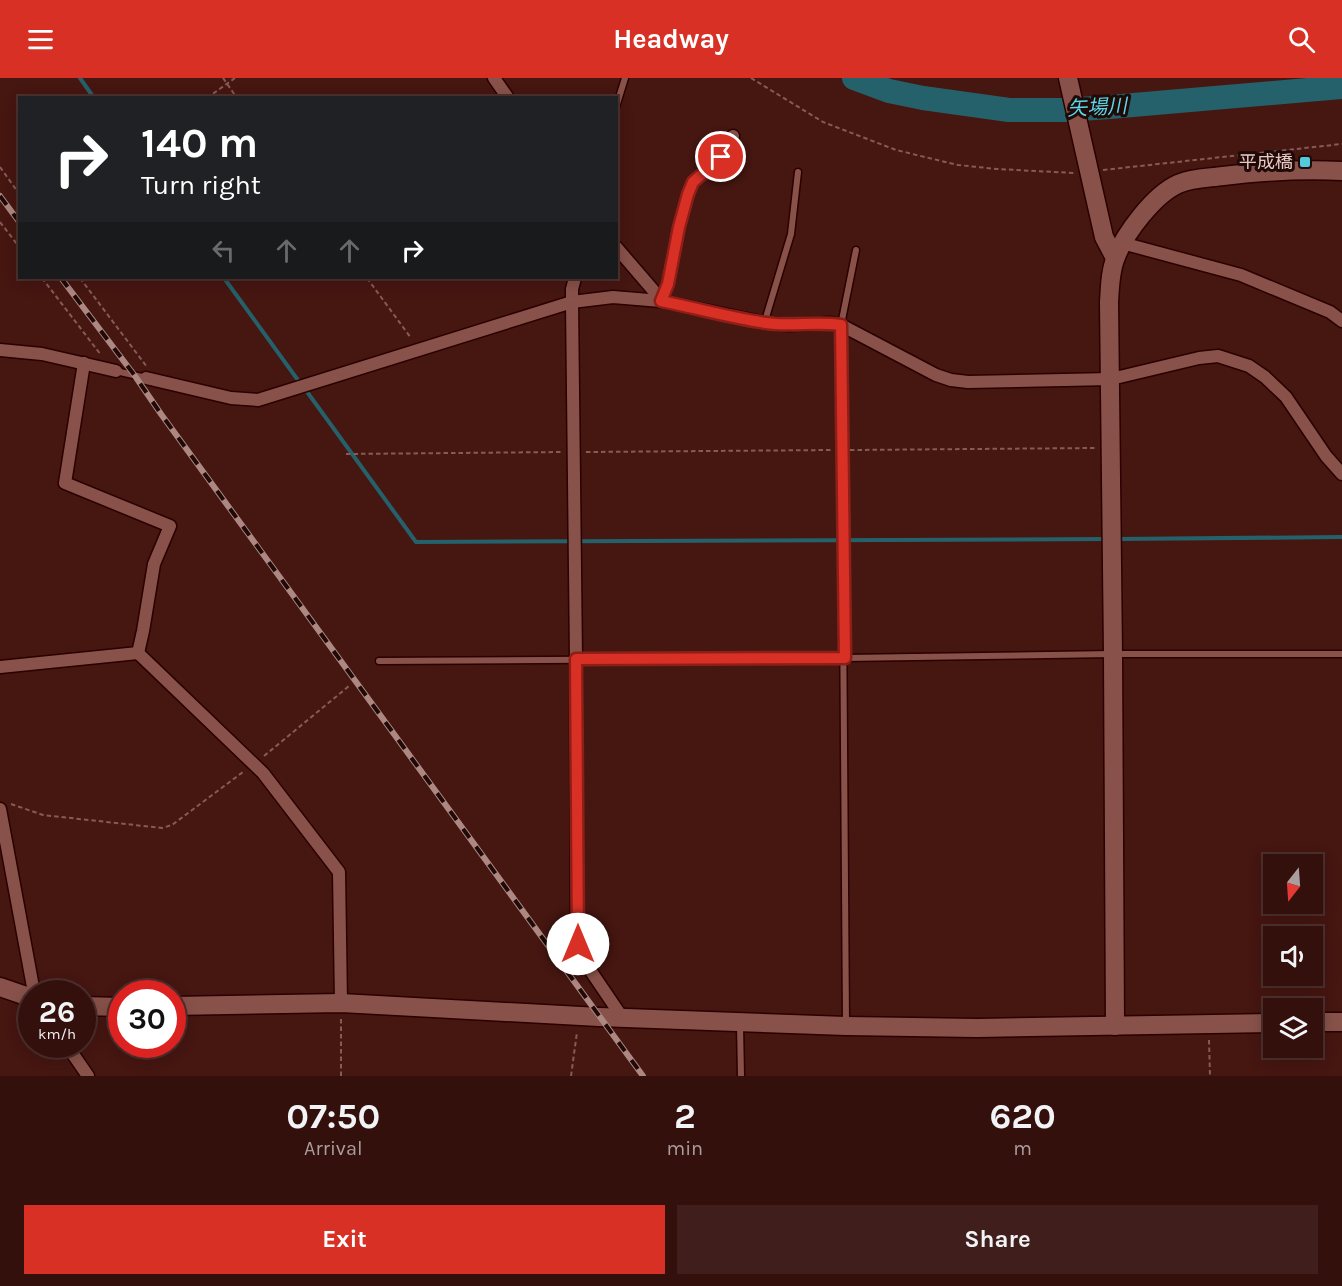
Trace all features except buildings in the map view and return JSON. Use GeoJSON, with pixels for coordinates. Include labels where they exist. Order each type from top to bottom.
{"type":"FeatureCollection","features":[{"type":"Feature","properties":{"kind":"street"},"geometry":{"type":"LineString","coordinates":[[495,78],[507,96]]}},
{"type":"Feature","properties":{"kind":"street"},"geometry":{"type":"LineString","coordinates":[[1068,78],[1104,237],[1119,250],[1241,275],[1330,312],[1342,321]]}},
{"type":"Feature","properties":{"kind":"street"},"geometry":{"type":"LineString","coordinates":[[661,301],[668,284],[679,227],[693,182],[714,169],[733,136]]}},
{"type":"Feature","properties":{"kind":"street"},"geometry":{"type":"LineString","coordinates":[[1115,1026],[1110,302],[1111,282],[1119,250],[1143,214],[1161,195],[1178,184],[1263,171],[1307,169],[1342,171]]}},
{"type":"Feature","properties":{"kind":"street"},"geometry":{"type":"LineString","coordinates":[[618,249],[661,301]]}},
{"type":"Feature","properties":{"kind":"street"},"geometry":{"type":"LineString","coordinates":[[575,279],[572,302],[578,944],[586,964],[622,1017]]}},
{"type":"Feature","properties":{"kind":"street"},"geometry":{"type":"LineString","coordinates":[[150,379],[231,398],[258,400],[572,302],[613,297],[661,301],[766,323],[841,325],[936,375],[968,382],[1111,379],[1199,358],[1218,356],[1249,366],[1265,377],[1286,397],[1326,456],[1342,474]]}},
{"type":"Feature","properties":{"kind":"street"},"geometry":{"type":"LineString","coordinates":[[0,350],[42,354],[112,370]]}},
{"type":"Feature","properties":{"kind":"street"},"geometry":{"type":"LineString","coordinates":[[84,363],[64,483],[170,526],[154,564],[138,653]]}},
{"type":"Feature","properties":{"kind":"street"},"geometry":{"type":"LineString","coordinates":[[0,667],[138,653],[254,764],[339,872],[341,1003]]}},
{"type":"Feature","properties":{"kind":"street"},"geometry":{"type":"LineString","coordinates":[[5,806],[32,980]]}},
{"type":"Feature","properties":{"kind":"street"},"geometry":{"type":"LineString","coordinates":[[0,987],[18,993]]}},
{"type":"Feature","properties":{"kind":"street"},"geometry":{"type":"LineString","coordinates":[[186,1005],[341,1003],[599,1017],[846,1026],[977,1028],[1263,1023]]}},
{"type":"Feature","properties":{"kind":"street"},"geometry":{"type":"LineString","coordinates":[[1323,1022],[1342,1022]]}},
{"type":"Feature","properties":{"kind":"street"},"geometry":{"type":"LineString","coordinates":[[76,1058],[88,1076]]}},
{"type":"Feature","properties":{"kind":"lane"},"geometry":{"type":"LineString","coordinates":[[618,101],[625,78]]}},
{"type":"Feature","properties":{"kind":"lane"},"geometry":{"type":"LineString","coordinates":[[766,323],[791,234],[798,172]]}},
{"type":"Feature","properties":{"kind":"lane"},"geometry":{"type":"LineString","coordinates":[[846,1026],[841,325],[856,250]]}},
{"type":"Feature","properties":{"kind":"lane"},"geometry":{"type":"LineString","coordinates":[[112,370],[150,379]]}},
{"type":"Feature","properties":{"kind":"lane"},"geometry":{"type":"LineString","coordinates":[[379,661],[1342,654]]}},
{"type":"Feature","properties":{"kind":"lane"},"geometry":{"type":"LineString","coordinates":[[740,1021],[741,1076]]}},
{"type":"Feature","properties":{"kind":"path"},"geometry":{"type":"LineString","coordinates":[[223,78],[236,96]]}},
{"type":"Feature","properties":{"kind":"path"},"geometry":{"type":"LineString","coordinates":[[210,96],[234,78]]}},
{"type":"Feature","properties":{"kind":"path"},"geometry":{"type":"LineString","coordinates":[[751,78],[823,122],[896,150],[958,165],[1069,174]]}},
{"type":"Feature","properties":{"kind":"path"},"geometry":{"type":"LineString","coordinates":[[1110,168],[1342,144]]}},
{"type":"Feature","properties":{"kind":"path"},"geometry":{"type":"LineString","coordinates":[[0,167],[18,192]]}},
{"type":"Feature","properties":{"kind":"path"},"geometry":{"type":"LineString","coordinates":[[0,222],[18,245]]}},
{"type":"Feature","properties":{"kind":"path"},"geometry":{"type":"LineString","coordinates":[[43,279],[112,370]]}},
{"type":"Feature","properties":{"kind":"path"},"geometry":{"type":"LineString","coordinates":[[81,279],[151,373],[150,379]]}},
{"type":"Feature","properties":{"kind":"path"},"geometry":{"type":"LineString","coordinates":[[368,279],[420,350]]}},
{"type":"Feature","properties":{"kind":"path"},"geometry":{"type":"LineString","coordinates":[[346,454],[1111,448]]}},
{"type":"Feature","properties":{"kind":"path"},"geometry":{"type":"LineString","coordinates":[[5,806],[43,815],[162,828],[172,825],[254,764],[349,686]]}},
{"type":"Feature","properties":{"kind":"path"},"geometry":{"type":"LineString","coordinates":[[341,1003],[341,1076]]}},
{"type":"Feature","properties":{"kind":"path"},"geometry":{"type":"LineString","coordinates":[[571,1076],[579,1015]]}},
{"type":"Feature","properties":{"kind":"path"},"geometry":{"type":"LineString","coordinates":[[1209,1025],[1210,1076]]}},
{"type":"Feature","properties":{"kind":"waterway"},"geometry":{"type":"LineString","coordinates":[[80,78],[93,96]]}},
{"type":"Feature","properties":{"kind":"waterway","name":"矢場川"},"geometry":{"type":"LineString","coordinates":[[854,78],[889,91],[1009,110],[1110,107],[1342,87]]}},
{"type":"Feature","properties":{"kind":"waterway"},"geometry":{"type":"LineString","coordinates":[[225,279],[300,383]]}},
{"type":"Feature","properties":{"kind":"waterway"},"geometry":{"type":"LineString","coordinates":[[305,389],[416,542],[1107,539]]}},
{"type":"Feature","properties":{"kind":"waterway"},"geometry":{"type":"LineString","coordinates":[[1118,539],[1342,537]]}},
{"type":"Feature","properties":{"kind":"railway"},"geometry":{"type":"LineString","coordinates":[[0,196],[18,220]]}},
{"type":"Feature","properties":{"kind":"railway"},"geometry":{"type":"LineString","coordinates":[[62,279],[135,376],[643,1076]]}},
{"type":"Feature","properties":{"kind":"place","name":"平成橋"},"geometry":{"type":"Point","coordinates":[1305,162]}},
{"type":"Feature","properties":{"kind":"route"},"geometry":{"type":"LineString","coordinates":[[578,944],[576,659],[845,658],[841,325],[766,323],[661,301],[668,284],[688,194],[693,182],[714,169],[721,157]]}}]}
